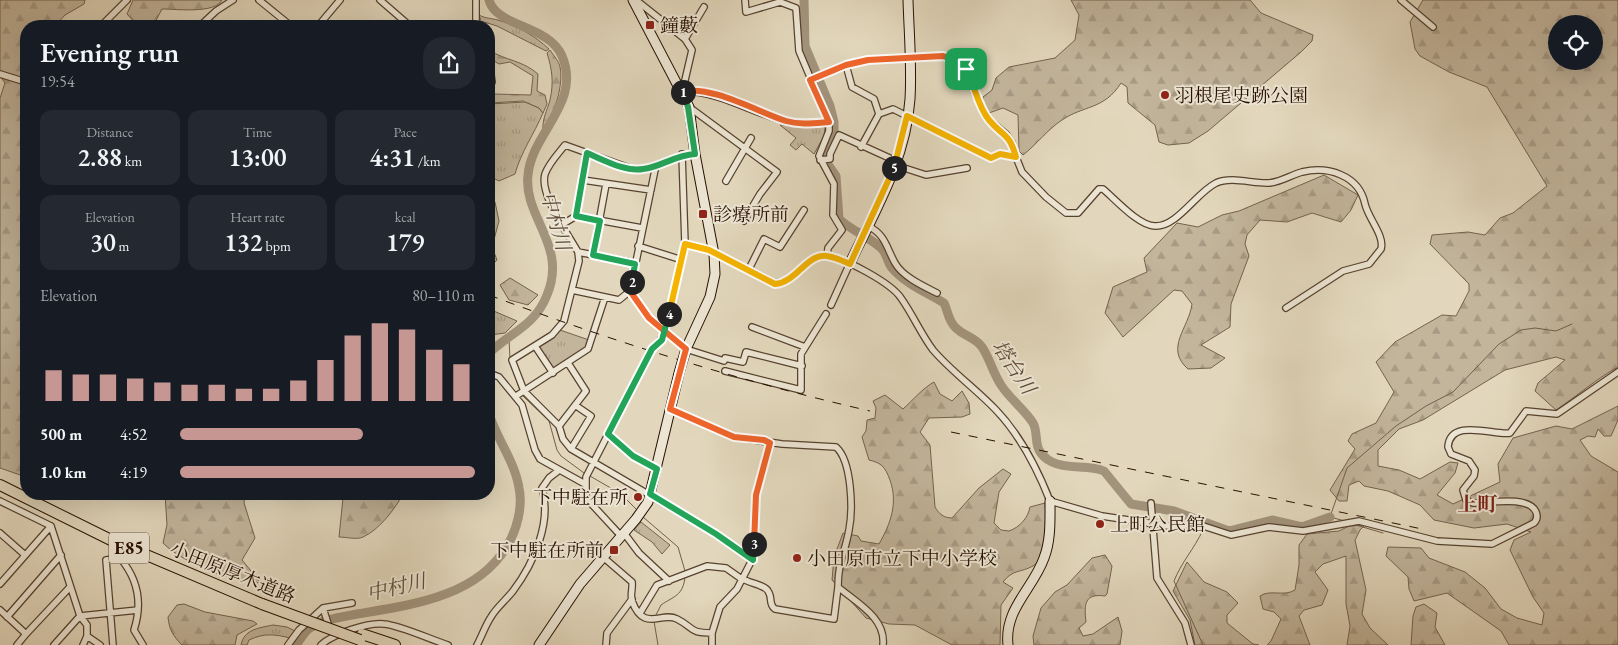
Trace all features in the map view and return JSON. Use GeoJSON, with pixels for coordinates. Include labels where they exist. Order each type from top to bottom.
{"type":"FeatureCollection","features":[{"type":"Feature","properties":{"kind":"highway"},"geometry":{"type":"LineString","coordinates":[[0,477],[20,488]]}},
{"type":"Feature","properties":{"kind":"highway","name":"小田原厚木道路"},"geometry":{"type":"LineString","coordinates":[[0,485],[20,495]]}},
{"type":"Feature","properties":{"kind":"highway","name":"小田原厚木道路"},"geometry":{"type":"LineString","coordinates":[[30,500],[111,540],[264,601],[361,637],[395,645]]}},
{"type":"Feature","properties":{"kind":"highway","name":"小田原厚木道路"},"geometry":{"type":"LineString","coordinates":[[43,500],[115,535],[264,601]]}},
{"type":"Feature","properties":{"kind":"highway","name":"小田原厚木道路"},"geometry":{"type":"LineString","coordinates":[[361,637],[375,645]]}},
{"type":"Feature","properties":{"kind":"main road"},"geometry":{"type":"LineString","coordinates":[[539,645],[580,584],[644,508],[657,469],[686,349],[710,297],[715,274],[714,254],[688,107],[683,92],[635,0]]}},
{"type":"Feature","properties":{"kind":"main road"},"geometry":{"type":"LineString","coordinates":[[850,264],[896,163],[907,116],[910,58],[908,0]]}},
{"type":"Feature","properties":{"kind":"main road"},"geometry":{"type":"LineString","coordinates":[[1008,645],[1008,626],[1014,608],[1036,576],[1047,549],[1050,501]]}},
{"type":"Feature","properties":{"kind":"street"},"geometry":{"type":"LineString","coordinates":[[107,20],[127,0]]}},
{"type":"Feature","properties":{"kind":"street"},"geometry":{"type":"LineString","coordinates":[[206,20],[233,0]]}},
{"type":"Feature","properties":{"kind":"street"},"geometry":{"type":"LineString","coordinates":[[259,0],[284,20]]}},
{"type":"Feature","properties":{"kind":"street"},"geometry":{"type":"LineString","coordinates":[[323,20],[340,0]]}},
{"type":"Feature","properties":{"kind":"street"},"geometry":{"type":"LineString","coordinates":[[380,0],[403,20]]}},
{"type":"Feature","properties":{"kind":"street"},"geometry":{"type":"LineString","coordinates":[[476,0],[476,20]]}},
{"type":"Feature","properties":{"kind":"street"},"geometry":{"type":"LineString","coordinates":[[635,0],[686,40],[692,50],[683,92],[705,92],[787,122],[807,124],[829,122]]}},
{"type":"Feature","properties":{"kind":"street"},"geometry":{"type":"LineString","coordinates":[[745,0],[746,12],[780,2],[796,8]]}},
{"type":"Feature","properties":{"kind":"street"},"geometry":{"type":"LineString","coordinates":[[794,0],[799,52],[829,122],[829,131],[820,150],[820,160],[834,184],[833,216],[842,230],[828,248],[827,256]]}},
{"type":"Feature","properties":{"kind":"street"},"geometry":{"type":"LineString","coordinates":[[1401,0],[1433,28]]}},
{"type":"Feature","properties":{"kind":"street"},"geometry":{"type":"LineString","coordinates":[[686,40],[704,7]]}},
{"type":"Feature","properties":{"kind":"street"},"geometry":{"type":"LineString","coordinates":[[810,80],[846,65],[868,60],[943,56],[952,59],[966,69],[976,96],[989,120],[1006,134],[1012,142],[1022,172],[1046,197],[1066,213],[1078,213],[1099,189],[1141,222],[1157,226],[1173,220],[1191,202],[1214,184],[1224,181],[1271,183],[1299,172],[1319,170],[1350,179],[1363,193],[1370,219],[1381,240],[1381,250],[1369,264],[1343,271],[1286,308]]}},
{"type":"Feature","properties":{"kind":"street"},"geometry":{"type":"LineString","coordinates":[[846,65],[852,87],[874,99],[879,114]]}},
{"type":"Feature","properties":{"kind":"street"},"geometry":{"type":"LineString","coordinates":[[0,74],[20,80]]}},
{"type":"Feature","properties":{"kind":"street"},"geometry":{"type":"LineString","coordinates":[[688,107],[777,172],[760,194],[744,221]]}},
{"type":"Feature","properties":{"kind":"street"},"geometry":{"type":"LineString","coordinates":[[861,147],[879,114],[893,109],[991,158],[1000,154],[1016,157]]}},
{"type":"Feature","properties":{"kind":"street"},"geometry":{"type":"LineString","coordinates":[[820,160],[830,159],[830,154],[839,135],[861,147],[926,175],[966,168]]}},
{"type":"Feature","properties":{"kind":"street"},"geometry":{"type":"LineString","coordinates":[[726,181],[751,138]]}},
{"type":"Feature","properties":{"kind":"street"},"geometry":{"type":"LineString","coordinates":[[695,154],[682,154],[645,169],[635,170],[565,145],[549,166],[544,177],[546,193],[578,252],[580,261],[564,321],[552,335],[512,360],[524,391],[559,426],[563,439],[571,449],[716,534],[753,560]]}},
{"type":"Feature","properties":{"kind":"street"},"geometry":{"type":"LineString","coordinates":[[576,216],[587,153]]}},
{"type":"Feature","properties":{"kind":"street"},"geometry":{"type":"LineString","coordinates":[[669,581],[586,498],[585,484],[586,477],[652,349],[665,332],[685,244],[682,154]]}},
{"type":"Feature","properties":{"kind":"street"},"geometry":{"type":"LineString","coordinates":[[572,290],[619,300],[630,291],[656,164]]}},
{"type":"Feature","properties":{"kind":"street"},"geometry":{"type":"LineString","coordinates":[[583,180],[651,190]]}},
{"type":"Feature","properties":{"kind":"street"},"geometry":{"type":"LineString","coordinates":[[593,255],[606,184]]}},
{"type":"Feature","properties":{"kind":"street"},"geometry":{"type":"LineString","coordinates":[[748,271],[764,239],[780,247],[804,210]]}},
{"type":"Feature","properties":{"kind":"street"},"geometry":{"type":"LineString","coordinates":[[563,224],[576,216],[642,228]]}},
{"type":"Feature","properties":{"kind":"street"},"geometry":{"type":"LineString","coordinates":[[867,228],[879,232],[886,240],[896,265],[921,286],[937,293]]}},
{"type":"Feature","properties":{"kind":"street"},"geometry":{"type":"LineString","coordinates":[[685,244],[700,247],[771,282],[781,283],[792,279],[813,259],[827,256],[850,264],[898,293],[932,349],[1002,416],[1037,468],[1050,501],[1102,516],[1175,527],[1194,523],[1234,535],[1263,527],[1303,531],[1359,521],[1437,541],[1495,544],[1534,523],[1537,513],[1532,507],[1522,501],[1473,503],[1466,500],[1463,490],[1474,476],[1476,470],[1470,461],[1451,454],[1448,447],[1450,440],[1458,432],[1473,429],[1510,433],[1526,412],[1557,414],[1618,372]]}},
{"type":"Feature","properties":{"kind":"street"},"geometry":{"type":"LineString","coordinates":[[638,246],[682,260]]}},
{"type":"Feature","properties":{"kind":"street"},"geometry":{"type":"LineString","coordinates":[[578,252],[635,264]]}},
{"type":"Feature","properties":{"kind":"street"},"geometry":{"type":"LineString","coordinates":[[831,306],[850,264]]}},
{"type":"Feature","properties":{"kind":"street"},"geometry":{"type":"LineString","coordinates":[[630,291],[649,318],[686,349],[743,362],[746,352],[802,366]]}},
{"type":"Feature","properties":{"kind":"street"},"geometry":{"type":"LineString","coordinates":[[517,396],[584,353],[590,345],[605,297]]}},
{"type":"Feature","properties":{"kind":"street"},"geometry":{"type":"LineString","coordinates":[[725,371],[801,390],[802,354],[826,314]]}},
{"type":"Feature","properties":{"kind":"street"},"geometry":{"type":"LineString","coordinates":[[752,327],[805,347]]}},
{"type":"Feature","properties":{"kind":"street"},"geometry":{"type":"LineString","coordinates":[[535,346],[553,373]]}},
{"type":"Feature","properties":{"kind":"street"},"geometry":{"type":"LineString","coordinates":[[559,426],[586,391],[568,363]]}},
{"type":"Feature","properties":{"kind":"street"},"geometry":{"type":"LineString","coordinates":[[495,376],[517,396],[522,404],[535,450],[540,460],[585,484]]}},
{"type":"Feature","properties":{"kind":"street"},"geometry":{"type":"LineString","coordinates":[[571,449],[591,416],[575,405]]}},
{"type":"Feature","properties":{"kind":"street"},"geometry":{"type":"LineString","coordinates":[[640,613],[657,585],[714,566],[726,568],[743,580],[765,588],[770,594],[771,605],[775,609],[834,618],[838,587],[838,567],[849,530],[849,476],[844,456],[836,447],[770,443],[764,440],[734,437],[670,409]]}},
{"type":"Feature","properties":{"kind":"street"},"geometry":{"type":"LineString","coordinates":[[608,434],[633,456],[657,469]]}},
{"type":"Feature","properties":{"kind":"street"},"geometry":{"type":"LineString","coordinates":[[712,645],[712,632],[720,607],[743,580],[753,560],[756,495],[770,443]]}},
{"type":"Feature","properties":{"kind":"street"},"geometry":{"type":"LineString","coordinates":[[477,645],[491,616],[514,590],[534,556],[545,514],[546,500],[542,488],[548,478],[558,471]]}},
{"type":"Feature","properties":{"kind":"street"},"geometry":{"type":"LineString","coordinates":[[0,501],[50,526],[80,616],[87,625],[87,636],[83,645]]}},
{"type":"Feature","properties":{"kind":"street"},"geometry":{"type":"LineString","coordinates":[[1151,506],[1157,578],[1185,623],[1191,645]]}},
{"type":"Feature","properties":{"kind":"street"},"geometry":{"type":"LineString","coordinates":[[0,584],[50,526]]}},
{"type":"Feature","properties":{"kind":"street"},"geometry":{"type":"LineString","coordinates":[[1,537],[25,554]]}},
{"type":"Feature","properties":{"kind":"street"},"geometry":{"type":"LineString","coordinates":[[7,616],[61,555]]}},
{"type":"Feature","properties":{"kind":"street"},"geometry":{"type":"LineString","coordinates":[[603,557],[632,582],[632,600],[640,613],[648,620],[673,618],[696,633],[712,632]]}},
{"type":"Feature","properties":{"kind":"street"},"geometry":{"type":"LineString","coordinates":[[113,645],[106,560],[120,558],[132,571],[138,593],[138,610],[134,630],[143,645]]}},
{"type":"Feature","properties":{"kind":"street"},"geometry":{"type":"LineString","coordinates":[[17,645],[70,587]]}},
{"type":"Feature","properties":{"kind":"street"},"geometry":{"type":"LineString","coordinates":[[838,587],[882,626],[883,645]]}},
{"type":"Feature","properties":{"kind":"street"},"geometry":{"type":"LineString","coordinates":[[606,645],[607,633],[632,600]]}},
{"type":"Feature","properties":{"kind":"street"},"geometry":{"type":"LineString","coordinates":[[288,645],[298,630],[324,608],[352,603]]}},
{"type":"Feature","properties":{"kind":"street"},"geometry":{"type":"LineString","coordinates":[[324,608],[330,640]]}},
{"type":"Feature","properties":{"kind":"street"},"geometry":{"type":"LineString","coordinates":[[0,610],[26,634]]}},
{"type":"Feature","properties":{"kind":"street"},"geometry":{"type":"LineString","coordinates":[[54,645],[80,616],[138,610]]}},
{"type":"Feature","properties":{"kind":"street"},"geometry":{"type":"LineString","coordinates":[[321,645],[351,630],[384,624],[448,645]]}},
{"type":"Feature","properties":{"kind":"street"},"geometry":{"type":"LineString","coordinates":[[87,636],[100,645]]}},
{"type":"Feature","properties":{"kind":"green space"},"geometry":{"type":"Polygon","coordinates":[[[0,0],[85,0],[84,4],[65,15],[60,20],[20,20],[20,475],[0,468],[0,98],[5,83],[0,76],[0,0]]]}},
{"type":"Feature","properties":{"kind":"green space"},"geometry":{"type":"Polygon","coordinates":[[[133,0],[222,0],[212,7],[204,9],[162,9],[156,20],[132,20],[127,14],[133,0]]]}},
{"type":"Feature","properties":{"kind":"green space"},"geometry":{"type":"Polygon","coordinates":[[[1071,0],[1250,0],[1261,13],[1313,35],[1312,41],[1301,52],[1208,131],[1189,143],[1168,145],[1159,142],[1155,125],[1128,103],[1127,87],[1121,83],[1101,103],[1070,115],[1057,124],[1023,155],[1019,151],[1018,115],[1003,108],[986,114],[982,110],[983,97],[992,90],[996,78],[1009,67],[1055,58],[1075,40],[1079,15],[1071,0]]]}},
{"type":"Feature","properties":{"kind":"green space"},"geometry":{"type":"Polygon","coordinates":[[[1423,0],[1618,0],[1618,367],[1556,410],[1535,391],[1538,383],[1565,360],[1556,357],[1505,370],[1423,420],[1399,429],[1378,450],[1378,466],[1399,470],[1420,479],[1450,462],[1458,463],[1455,473],[1437,495],[1453,504],[1500,482],[1498,464],[1513,438],[1556,426],[1572,429],[1618,406],[1618,420],[1611,436],[1604,436],[1598,429],[1595,437],[1588,436],[1580,440],[1591,456],[1618,472],[1618,645],[1509,645],[1501,631],[1447,593],[1414,601],[1409,589],[1408,577],[1386,556],[1388,547],[1421,548],[1429,558],[1465,572],[1485,588],[1501,609],[1517,618],[1542,625],[1544,613],[1533,597],[1510,550],[1514,540],[1531,532],[1507,524],[1474,528],[1434,520],[1420,505],[1388,491],[1364,486],[1359,481],[1349,485],[1347,501],[1339,501],[1330,490],[1355,449],[1348,441],[1352,434],[1376,423],[1394,392],[1376,362],[1395,342],[1442,315],[1456,316],[1469,291],[1469,284],[1430,244],[1432,235],[1468,232],[1485,235],[1500,218],[1513,213],[1547,186],[1487,87],[1449,72],[1420,56],[1415,49],[1410,22],[1423,0]]]}},
{"type":"Feature","properties":{"kind":"green space"},"geometry":{"type":"Polygon","coordinates":[[[479,15],[501,21],[520,29],[549,49],[546,51],[495,25],[495,20],[481,20],[479,15]]]}},
{"type":"Feature","properties":{"kind":"green space"},"geometry":{"type":"Polygon","coordinates":[[[550,50],[559,65],[561,82],[551,117],[543,130],[552,87],[547,53],[550,50]]]}},
{"type":"Feature","properties":{"kind":"green space"},"geometry":{"type":"Polygon","coordinates":[[[495,53],[526,66],[538,74],[537,91],[545,95],[547,104],[543,113],[539,108],[523,101],[495,103],[495,94],[531,95],[533,76],[510,62],[499,64],[495,62],[495,53]]]}},
{"type":"Feature","properties":{"kind":"green space"},"geometry":{"type":"Polygon","coordinates":[[[525,102],[539,108],[543,113],[515,174],[499,181],[495,179],[495,104],[525,102]]]}},
{"type":"Feature","properties":{"kind":"green space"},"geometry":{"type":"Polygon","coordinates":[[[780,125],[821,125],[825,128],[824,136],[814,154],[802,144],[796,150],[790,145],[796,138],[780,125]]]}},
{"type":"Feature","properties":{"kind":"green space"},"geometry":{"type":"Polygon","coordinates":[[[1324,175],[1358,195],[1351,210],[1341,222],[1312,213],[1287,222],[1260,220],[1247,235],[1245,244],[1249,256],[1231,304],[1230,327],[1201,345],[1225,358],[1211,368],[1188,369],[1181,361],[1178,346],[1192,304],[1182,291],[1174,290],[1123,337],[1105,313],[1113,287],[1147,272],[1144,258],[1177,223],[1198,227],[1222,215],[1239,211],[1324,175]]]}},
{"type":"Feature","properties":{"kind":"green space"},"geometry":{"type":"Polygon","coordinates":[[[495,202],[499,221],[495,236],[495,202]]]}},
{"type":"Feature","properties":{"kind":"green space"},"geometry":{"type":"Polygon","coordinates":[[[510,278],[538,295],[528,305],[509,300],[500,285],[510,278]]]}},
{"type":"Feature","properties":{"kind":"green space"},"geometry":{"type":"Polygon","coordinates":[[[495,312],[517,321],[505,333],[495,334],[495,312]]]}},
{"type":"Feature","properties":{"kind":"green space"},"geometry":{"type":"Polygon","coordinates":[[[560,330],[589,340],[584,349],[553,370],[539,347],[560,330]]]}},
{"type":"Feature","properties":{"kind":"green space"},"geometry":{"type":"Polygon","coordinates":[[[934,382],[940,394],[952,401],[962,391],[969,403],[970,414],[962,417],[929,418],[920,432],[930,445],[935,507],[938,512],[952,518],[979,488],[1003,469],[1011,474],[999,492],[994,523],[1001,530],[1009,531],[1017,527],[1025,518],[1030,507],[1045,503],[1046,537],[1043,554],[1033,566],[1013,573],[1003,582],[1013,588],[1001,605],[1000,645],[952,645],[915,625],[889,624],[866,618],[832,580],[834,557],[843,533],[858,536],[861,541],[879,544],[892,513],[893,497],[890,480],[882,466],[869,460],[862,437],[866,431],[867,420],[875,418],[876,408],[873,401],[885,395],[903,409],[934,382]]]}},
{"type":"Feature","properties":{"kind":"green space"},"geometry":{"type":"Polygon","coordinates":[[[165,500],[244,500],[255,538],[242,560],[261,583],[223,576],[183,558],[163,543],[167,525],[165,500]]]}},
{"type":"Feature","properties":{"kind":"green space"},"geometry":{"type":"Polygon","coordinates":[[[343,500],[400,500],[381,524],[369,534],[361,538],[339,537],[343,500]]]}},
{"type":"Feature","properties":{"kind":"green space"},"geometry":{"type":"Polygon","coordinates":[[[641,522],[670,545],[662,554],[652,542],[634,530],[641,522]]]}},
{"type":"Feature","properties":{"kind":"green space"},"geometry":{"type":"Polygon","coordinates":[[[1365,525],[1355,540],[1366,590],[1362,614],[1370,628],[1388,645],[1347,645],[1350,626],[1346,604],[1346,556],[1323,564],[1315,572],[1328,590],[1322,605],[1304,610],[1299,616],[1310,645],[1267,645],[1271,641],[1281,619],[1274,612],[1263,609],[1260,596],[1268,593],[1286,593],[1295,590],[1299,565],[1299,545],[1307,534],[1339,531],[1349,526],[1365,525]]]}},
{"type":"Feature","properties":{"kind":"green space"},"geometry":{"type":"Polygon","coordinates":[[[1105,555],[1112,566],[1107,594],[1105,596],[1089,598],[1085,610],[1086,622],[1079,628],[1083,636],[1093,634],[1118,617],[1122,631],[1120,645],[1034,645],[1033,636],[1041,608],[1055,592],[1067,585],[1092,558],[1105,555]]]}},
{"type":"Feature","properties":{"kind":"green space"},"geometry":{"type":"Polygon","coordinates":[[[1187,562],[1204,582],[1227,592],[1238,603],[1227,615],[1227,623],[1253,644],[1259,645],[1195,645],[1190,620],[1173,591],[1187,562]]]}},
{"type":"Feature","properties":{"kind":"green space"},"geometry":{"type":"Polygon","coordinates":[[[184,604],[205,612],[253,621],[257,624],[237,635],[235,645],[182,645],[172,632],[168,617],[177,605],[184,604]]]}},
{"type":"Feature","properties":{"kind":"green space"},"geometry":{"type":"Polygon","coordinates":[[[1424,604],[1437,613],[1435,627],[1445,645],[1411,645],[1413,616],[1416,607],[1424,604]]]}},
{"type":"Feature","properties":{"kind":"green space"},"geometry":{"type":"Polygon","coordinates":[[[273,625],[287,627],[295,631],[290,638],[264,635],[249,640],[247,645],[241,645],[249,632],[273,625]]]}},
{"type":"Feature","properties":{"kind":"waterway","name":"中村川"},"geometry":{"type":"LineString","coordinates":[[489,0],[494,9],[502,16],[546,38],[555,46],[562,56],[566,73],[566,88],[561,103],[531,159],[528,175],[528,190],[532,204],[549,246],[552,261],[552,277],[547,295],[536,314],[529,322],[495,348]]}},
{"type":"Feature","properties":{"kind":"waterway","name":"塔台川"},"geometry":{"type":"LineString","coordinates":[[804,0],[805,46],[830,106],[834,122],[834,134],[825,154],[827,163],[836,176],[839,219],[881,248],[885,252],[892,268],[904,279],[944,303],[949,318],[955,327],[982,347],[1001,385],[1033,423],[1038,448],[1045,458],[1071,467],[1104,471],[1131,504],[1174,511],[1229,531],[1272,520],[1302,527],[1330,517]]}},
{"type":"Feature","properties":{"kind":"waterway"},"geometry":{"type":"LineString","coordinates":[[1345,521],[1330,517],[1347,468],[1396,426],[1426,406],[1453,392],[1499,344],[1521,330],[1535,328],[1556,331],[1572,324]]}},
{"type":"Feature","properties":{"kind":"waterway"},"geometry":{"type":"LineString","coordinates":[[509,339],[510,359]]}},
{"type":"Feature","properties":{"kind":"waterway"},"geometry":{"type":"LineString","coordinates":[[510,363],[520,390]]}},
{"type":"Feature","properties":{"kind":"waterway"},"geometry":{"type":"LineString","coordinates":[[523,396],[549,421],[557,450],[561,456],[584,473]]}},
{"type":"Feature","properties":{"kind":"waterway","name":"中村川"},"geometry":{"type":"LineString","coordinates":[[296,645],[308,629],[321,622],[339,617],[399,607],[441,596],[461,588],[494,563],[514,533],[520,510],[517,478],[495,428]]}},
{"type":"Feature","properties":{"kind":"waterway"},"geometry":{"type":"LineString","coordinates":[[590,476],[621,494],[637,510]]}},
{"type":"Feature","properties":{"kind":"waterway"},"geometry":{"type":"LineString","coordinates":[[643,517],[678,547],[685,571]]}},
{"type":"Feature","properties":{"kind":"waterway","name":"塔台川"},"geometry":{"type":"LineString","coordinates":[[1356,525],[1383,533]]}},
{"type":"Feature","properties":{"kind":"waterway"},"geometry":{"type":"LineString","coordinates":[[1203,530],[1174,581],[1203,645]]}},
{"type":"Feature","properties":{"kind":"waterway"},"geometry":{"type":"LineString","coordinates":[[655,617],[661,605],[680,592],[685,577]]}},
{"type":"Feature","properties":{"kind":"waterway"},"geometry":{"type":"LineString","coordinates":[[654,621],[658,645]]}},
{"type":"Feature","properties":{"kind":"railway"},"geometry":{"type":"LineString","coordinates":[[495,297],[583,329],[725,374],[870,411]]}},
{"type":"Feature","properties":{"kind":"railway"},"geometry":{"type":"LineString","coordinates":[[951,432],[1427,530]]}},
{"type":"Feature","properties":{"kind":"place","name":"鐘藪"},"geometry":{"type":"Point","coordinates":[650,25]}},
{"type":"Feature","properties":{"kind":"place","name":"羽根尾史跡公園"},"geometry":{"type":"Point","coordinates":[1165,95]}},
{"type":"Feature","properties":{"kind":"place","name":"診療所前"},"geometry":{"type":"Point","coordinates":[703,214]}},
{"type":"Feature","properties":{"kind":"place","name":"下中駐在所"},"geometry":{"type":"Point","coordinates":[638,497]}},
{"type":"Feature","properties":{"kind":"place","name":"上町公民館"},"geometry":{"type":"Point","coordinates":[1100,524]}},
{"type":"Feature","properties":{"kind":"place","name":"下中駐在所前"},"geometry":{"type":"Point","coordinates":[614,550]}},
{"type":"Feature","properties":{"kind":"place","name":"小田原市立下中小学校"},"geometry":{"type":"Point","coordinates":[797,558]}},
{"type":"Feature","properties":{"kind":"district","name":"上町"},"geometry":{"type":"Point","coordinates":[1477,504]}},
{"type":"Feature","properties":{"kind":"route"},"geometry":{"type":"LineString","coordinates":[[966,69],[952,59],[943,56],[868,60],[846,65],[810,80],[829,122],[807,124],[787,122],[705,92],[684,91],[682,93],[688,107],[695,154],[682,154],[645,169],[635,170],[587,153],[576,216],[600,221],[593,255],[635,264],[630,291],[649,318],[665,332],[686,349],[670,409],[734,437],[764,440],[770,443],[756,495],[753,560],[716,534],[650,494],[657,469],[633,456],[608,434],[652,349],[662,340],[665,332],[685,244],[709,250],[775,284],[792,279],[807,263],[820,256],[827,256],[850,264],[884,195],[902,142],[907,116],[991,158],[1000,154],[1016,157],[1012,142],[1006,134],[989,120],[976,96],[966,69]]}}]}
